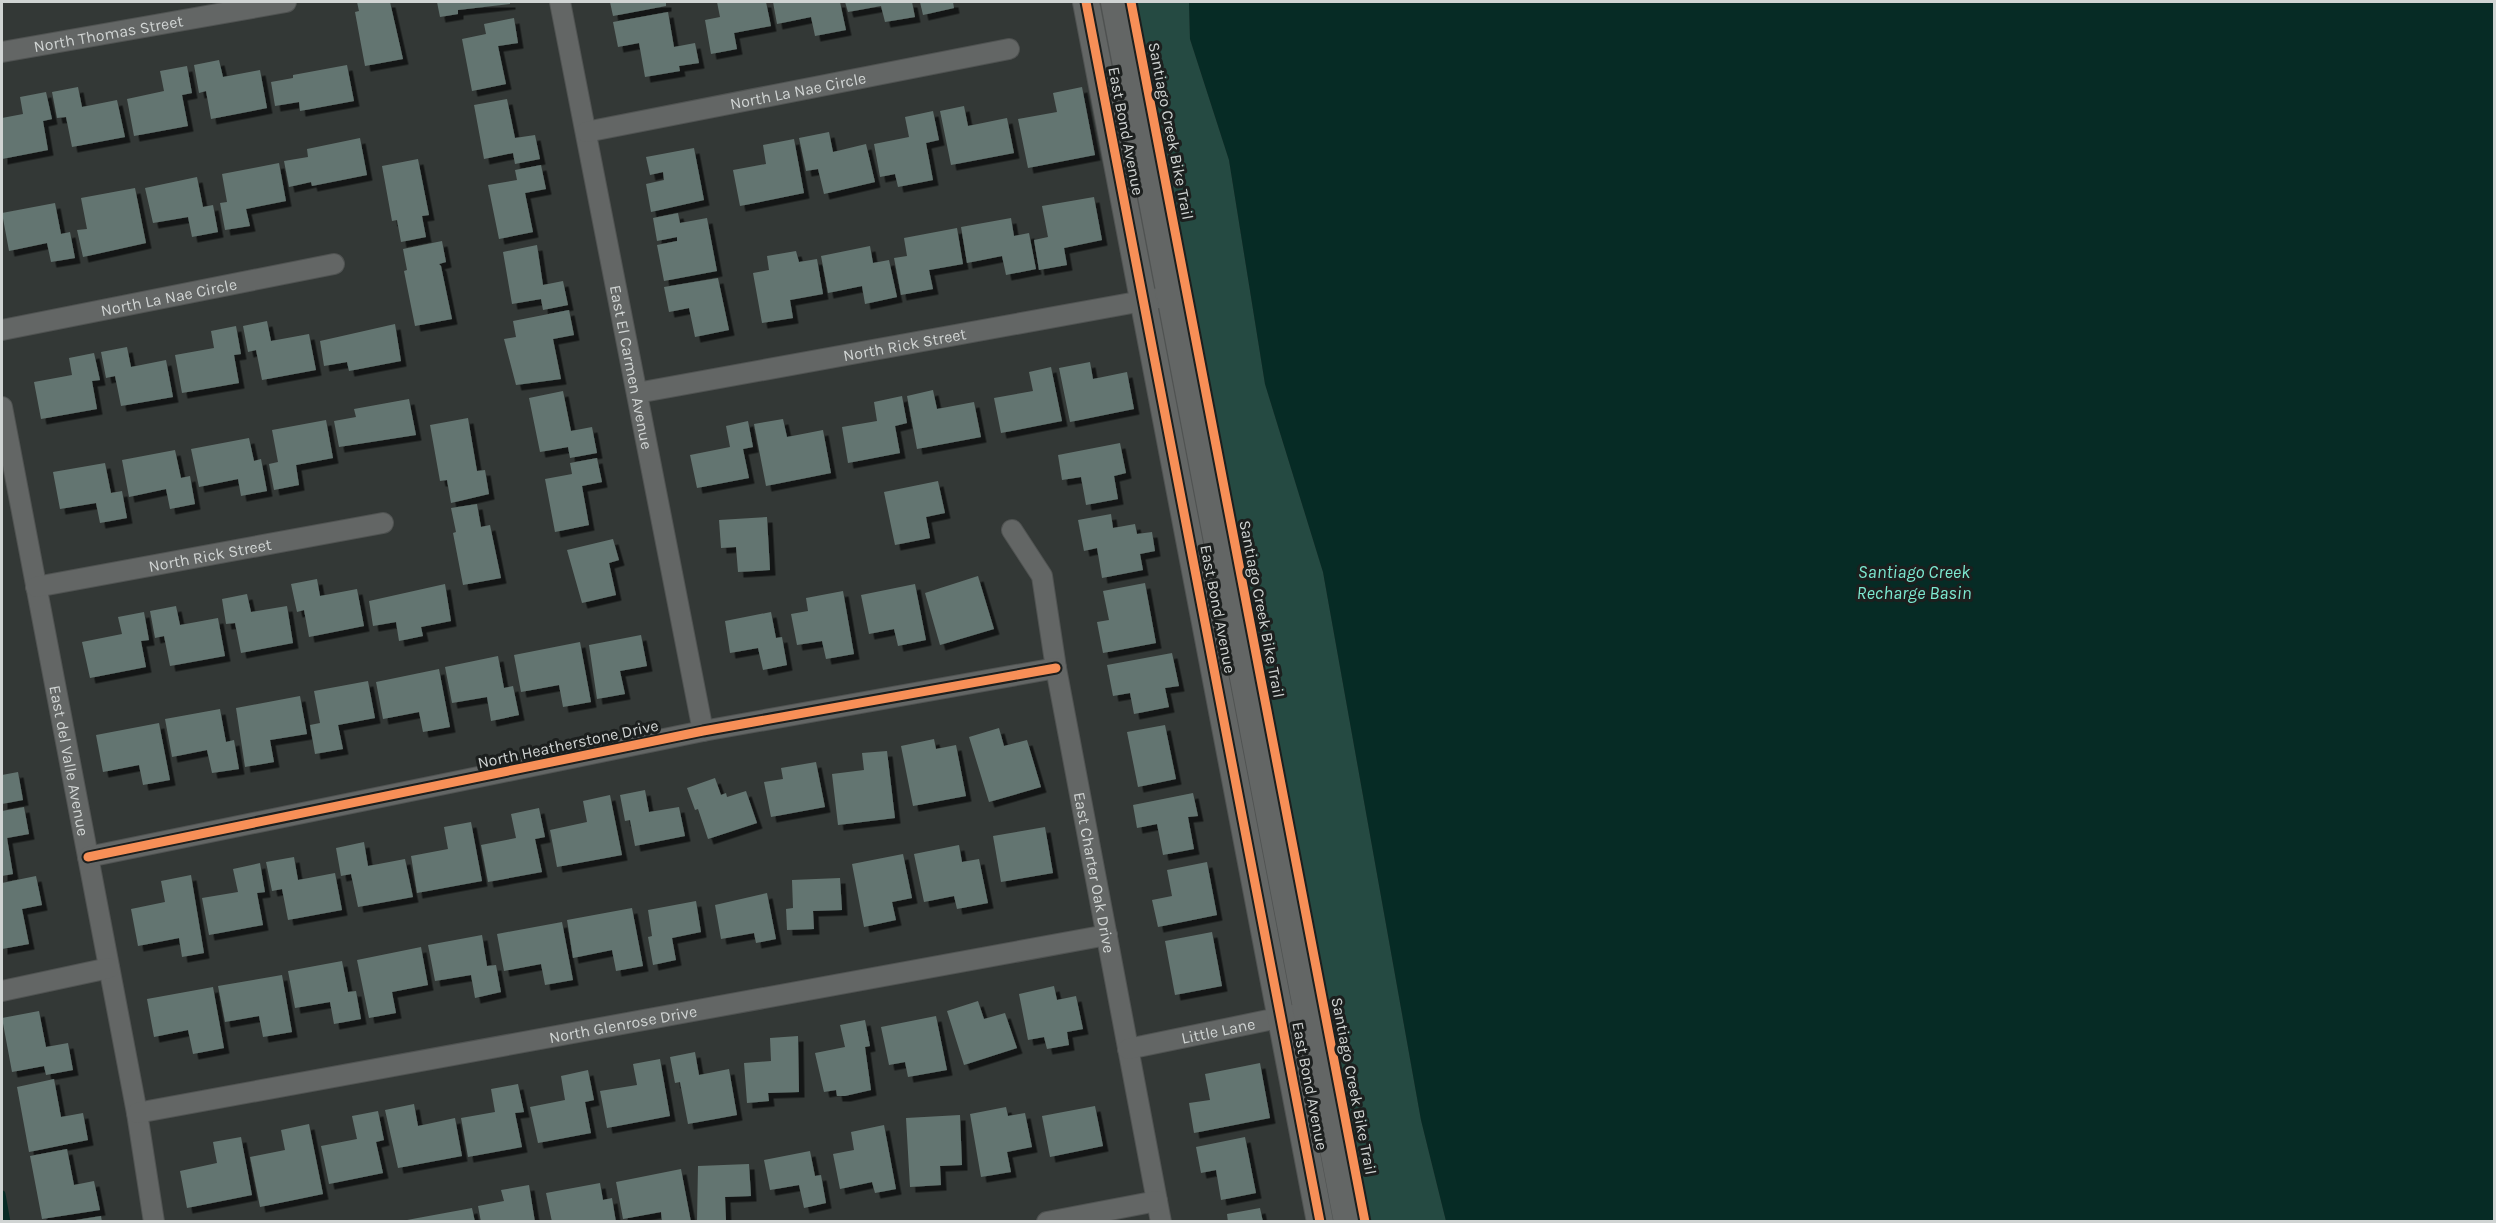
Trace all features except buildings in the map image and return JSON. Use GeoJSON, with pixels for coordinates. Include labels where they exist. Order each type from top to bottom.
{"type":"FeatureCollection","features":[{"type":"Feature","properties":{"kind":"street","name":"North Thomas Street"},"geometry":{"type":"LineString","coordinates":[[2,52],[286,2]]}},
{"type":"Feature","properties":{"kind":"street","name":"East El Carmen Avenue"},"geometry":{"type":"LineString","coordinates":[[560,2],[703,731]]}},
{"type":"Feature","properties":{"kind":"street","name":"East Bond Avenue"},"geometry":{"type":"LineString","coordinates":[[1086,2],[1320,1221]]}},
{"type":"Feature","properties":{"kind":"street","name":"East Bond Avenue"},"geometry":{"type":"LineString","coordinates":[[1114,2],[1347,1221]]}},
{"type":"Feature","properties":{"kind":"street","name":"North La Nae Circle"},"geometry":{"type":"LineString","coordinates":[[586,132],[1009,49]]}},
{"type":"Feature","properties":{"kind":"street","name":"North La Nae Circle"},"geometry":{"type":"LineString","coordinates":[[2,330],[334,264]]}},
{"type":"Feature","properties":{"kind":"street","name":"North Rick Street"},"geometry":{"type":"LineString","coordinates":[[637,393],[1170,296]]}},
{"type":"Feature","properties":{"kind":"street","name":"East del Valle Avenue"},"geometry":{"type":"LineString","coordinates":[[2,407],[137,1113],[154,1221]]}},
{"type":"Feature","properties":{"kind":"street","name":"North Rick Street"},"geometry":{"type":"LineString","coordinates":[[36,587],[383,523]]}},
{"type":"Feature","properties":{"kind":"street","name":"East Charter Oak Drive"},"geometry":{"type":"LineString","coordinates":[[1012,530],[1042,576],[1056,668],[1161,1221]]}},
{"type":"Feature","properties":{"kind":"street","name":"North Heatherstone Drive"},"geometry":{"type":"LineString","coordinates":[[88,857],[703,731],[1056,668]]}},
{"type":"Feature","properties":{"kind":"street","name":"North Glenrose Drive"},"geometry":{"type":"LineString","coordinates":[[137,1113],[1107,935]]}},
{"type":"Feature","properties":{"kind":"street"},"geometry":{"type":"LineString","coordinates":[[2,991],[109,968]]}},
{"type":"Feature","properties":{"kind":"street","name":"Little Lane"},"geometry":{"type":"LineString","coordinates":[[1128,1049],[1307,1012]]}},
{"type":"Feature","properties":{"kind":"street"},"geometry":{"type":"LineString","coordinates":[[1047,1221],[1157,1201]]}},
{"type":"Feature","properties":{"kind":"shaded area"},"geometry":{"type":"Polygon","coordinates":[[[1136,2],[1189,2],[1190,39],[1229,160],[1265,384],[1323,572],[1421,1120],[1446,1221],[1370,1221],[1136,2]]]}},
{"type":"Feature","properties":{"kind":"water","name":"Santiago Creek Recharge Basin"},"geometry":{"type":"Polygon","coordinates":[[[1189,2],[2494,2],[2494,1221],[1446,1221],[1421,1120],[1323,572],[1265,384],[1229,160],[1190,39],[1189,2]]]}},
{"type":"Feature","properties":{"kind":"waterway"},"geometry":{"type":"LineString","coordinates":[[2,1194],[7,1222]]}},
{"type":"Feature","properties":{"kind":"cycle path"},"geometry":{"type":"LineString","coordinates":[[1086,2],[1320,1222]]}},
{"type":"Feature","properties":{"kind":"cycle path","name":"Santiago Creek Bike Trail"},"geometry":{"type":"LineString","coordinates":[[1131,2],[1365,1222]]}},
{"type":"Feature","properties":{"kind":"cycle path"},"geometry":{"type":"LineString","coordinates":[[88,857],[703,731],[1056,668]]}}]}
